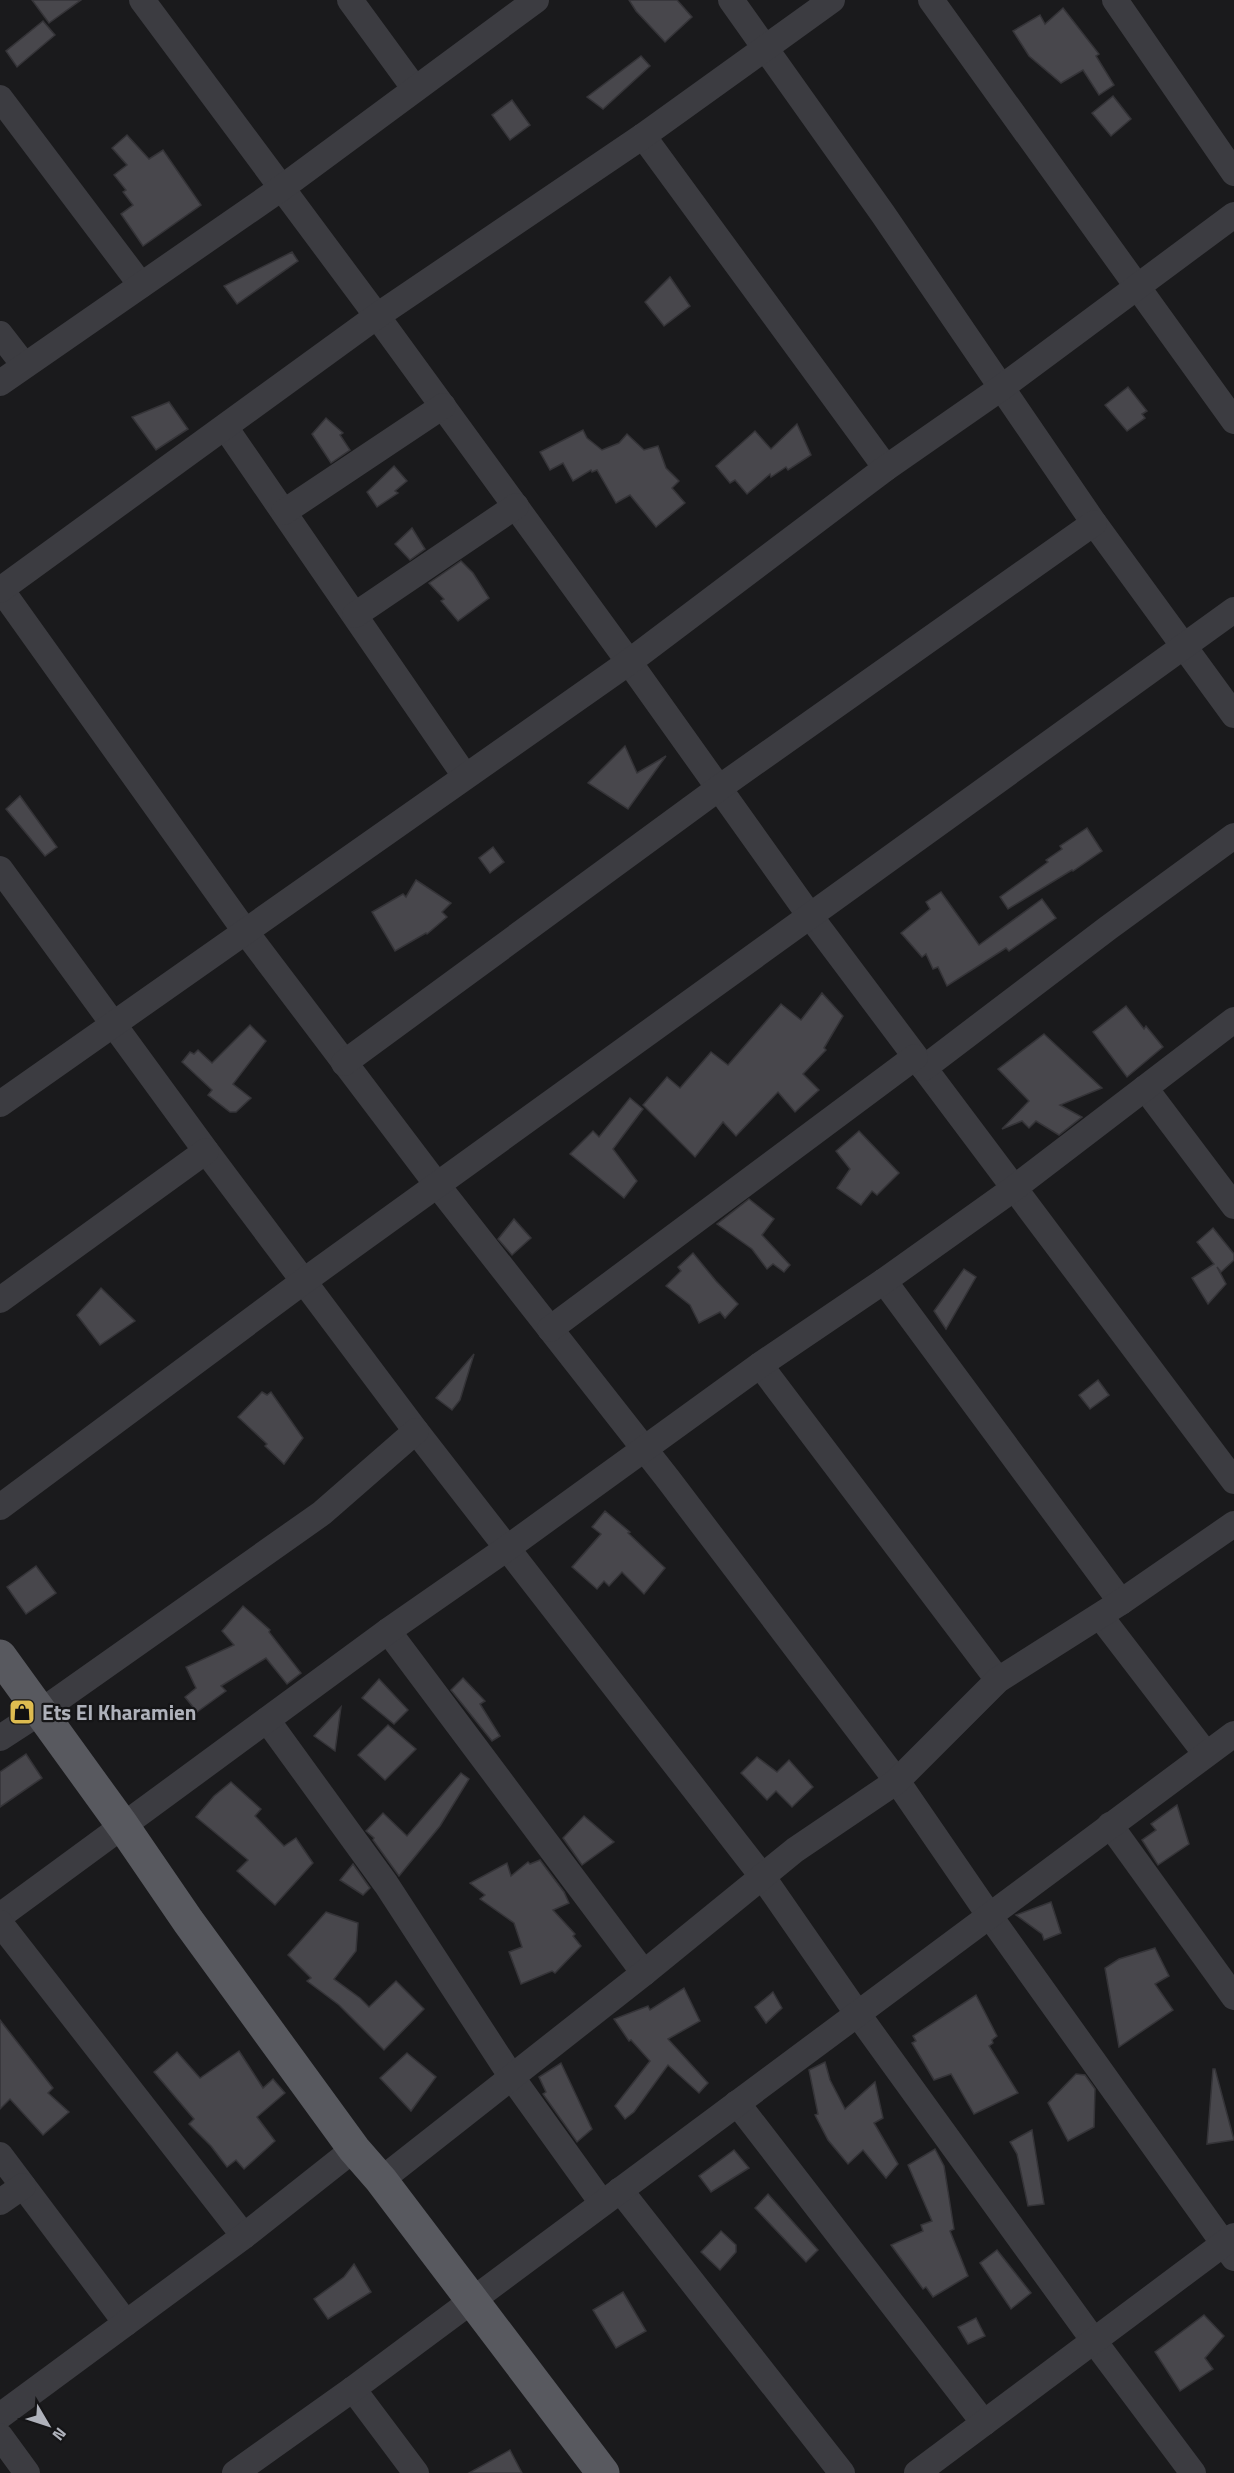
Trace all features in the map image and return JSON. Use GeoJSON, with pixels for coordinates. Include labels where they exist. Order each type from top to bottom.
{"type":"FeatureCollection","features":[{"type":"Feature","properties":{"kind":"main road"},"geometry":{"type":"LineString","coordinates":[[0,1656],[123,1826],[188,1921],[354,2149],[381,2180],[603,2473]]}},
{"type":"Feature","properties":{"kind":"street"},"geometry":{"type":"LineString","coordinates":[[142,0],[283,187],[516,506],[810,916],[1234,1481]]}},
{"type":"Feature","properties":{"kind":"street"},"geometry":{"type":"LineString","coordinates":[[350,0],[416,89]]}},
{"type":"Feature","properties":{"kind":"street"},"geometry":{"type":"LineString","coordinates":[[0,383],[283,187],[536,0]]}},
{"type":"Feature","properties":{"kind":"street"},"geometry":{"type":"LineString","coordinates":[[732,0],[883,214],[1094,523],[1234,715]]}},
{"type":"Feature","properties":{"kind":"street"},"geometry":{"type":"LineString","coordinates":[[832,0],[643,136],[377,316],[0,589],[245,931],[438,1186],[736,1567],[897,1781],[989,1915],[1231,2246],[1094,2341],[917,2473]]}},
{"type":"Feature","properties":{"kind":"street"},"geometry":{"type":"LineString","coordinates":[[931,0],[1138,286],[1230,407]]}},
{"type":"Feature","properties":{"kind":"street"},"geometry":{"type":"LineString","coordinates":[[1115,0],[1234,173]]}},
{"type":"Feature","properties":{"kind":"street"},"geometry":{"type":"LineString","coordinates":[[0,98],[141,285]]}},
{"type":"Feature","properties":{"kind":"street"},"geometry":{"type":"LineString","coordinates":[[643,136],[886,468]]}},
{"type":"Feature","properties":{"kind":"street"},"geometry":{"type":"LineString","coordinates":[[0,1104],[629,662],[886,468],[1001,388],[1234,215]]}},
{"type":"Feature","properties":{"kind":"street"},"geometry":{"type":"LineString","coordinates":[[0,333],[24,366]]}},
{"type":"Feature","properties":{"kind":"street"},"geometry":{"type":"LineString","coordinates":[[284,512],[442,406]]}},
{"type":"Feature","properties":{"kind":"street"},"geometry":{"type":"LineString","coordinates":[[225,427],[465,777]]}},
{"type":"Feature","properties":{"kind":"street"},"geometry":{"type":"LineString","coordinates":[[355,615],[516,506]]}},
{"type":"Feature","properties":{"kind":"street"},"geometry":{"type":"LineString","coordinates":[[345,1063],[719,788],[1094,523]]}},
{"type":"Feature","properties":{"kind":"street"},"geometry":{"type":"LineString","coordinates":[[0,1507],[304,1281],[1234,610]]}},
{"type":"Feature","properties":{"kind":"street"},"geometry":{"type":"LineString","coordinates":[[550,1329],[1234,836]]}},
{"type":"Feature","properties":{"kind":"street"},"geometry":{"type":"LineString","coordinates":[[0,869],[206,1151],[506,1549],[762,1876],[857,2013],[1094,2341],[1193,2473]]}},
{"type":"Feature","properties":{"kind":"street"},"geometry":{"type":"LineString","coordinates":[[0,1916],[388,1630],[506,1549],[760,1365],[884,1281],[1013,1189],[1234,1020]]}},
{"type":"Feature","properties":{"kind":"street"},"geometry":{"type":"LineString","coordinates":[[1145,1088],[1234,1206]]}},
{"type":"Feature","properties":{"kind":"street"},"geometry":{"type":"LineString","coordinates":[[0,1300],[206,1151]]}},
{"type":"Feature","properties":{"kind":"street"},"geometry":{"type":"LineString","coordinates":[[884,1281],[1121,1602]]}},
{"type":"Feature","properties":{"kind":"street"},"geometry":{"type":"LineString","coordinates":[[760,1365],[998,1680]]}},
{"type":"Feature","properties":{"kind":"street"},"geometry":{"type":"LineString","coordinates":[[0,1738],[322,1513],[417,1431]]}},
{"type":"Feature","properties":{"kind":"street"},"geometry":{"type":"LineString","coordinates":[[381,2180],[644,1973],[762,1876],[823,1829],[897,1781],[998,1680],[1100,1616],[1234,1524]]}},
{"type":"Feature","properties":{"kind":"street"},"geometry":{"type":"LineString","coordinates":[[235,2473],[353,2389],[1110,1825],[1224,1746],[1100,1616]]}},
{"type":"Feature","properties":{"kind":"street"},"geometry":{"type":"LineString","coordinates":[[388,1630],[644,1973]]}},
{"type":"Feature","properties":{"kind":"street"},"geometry":{"type":"LineString","coordinates":[[267,1720],[386,1884],[511,2076],[842,2473]]}},
{"type":"Feature","properties":{"kind":"street"},"geometry":{"type":"LineString","coordinates":[[1110,1825],[1234,1997]]}},
{"type":"Feature","properties":{"kind":"street"},"geometry":{"type":"LineString","coordinates":[[0,1923],[244,2236]]}},
{"type":"Feature","properties":{"kind":"street"},"geometry":{"type":"LineString","coordinates":[[737,2103],[984,2423]]}},
{"type":"Feature","properties":{"kind":"street"},"geometry":{"type":"LineString","coordinates":[[3,2409],[126,2323],[244,2236],[354,2149]]}},
{"type":"Feature","properties":{"kind":"street"},"geometry":{"type":"LineString","coordinates":[[0,2155],[126,2323]]}},
{"type":"Feature","properties":{"kind":"street"},"geometry":{"type":"LineString","coordinates":[[0,2202],[23,2186]]}},
{"type":"Feature","properties":{"kind":"street"},"geometry":{"type":"LineString","coordinates":[[353,2389],[416,2473]]}},
{"type":"Feature","properties":{"kind":"street"},"geometry":{"type":"LineString","coordinates":[[0,2436],[27,2473]]}},
{"type":"Feature","properties":{"kind":"building"},"geometry":{"type":"Polygon","coordinates":[[[32,0],[81,0],[49,23],[32,0]]]}},
{"type":"Feature","properties":{"kind":"building"},"geometry":{"type":"Polygon","coordinates":[[[629,0],[677,0],[692,17],[665,42],[636,11],[629,0]]]}},
{"type":"Feature","properties":{"kind":"building"},"geometry":{"type":"Polygon","coordinates":[[[1063,8],[1099,54],[1096,56],[1114,85],[1099,95],[1083,70],[1061,83],[1029,56],[1013,31],[1040,15],[1045,24],[1063,8]]]}},
{"type":"Feature","properties":{"kind":"building"},"geometry":{"type":"Polygon","coordinates":[[[43,21],[55,35],[17,67],[6,51],[43,21]]]}},
{"type":"Feature","properties":{"kind":"building"},"geometry":{"type":"Polygon","coordinates":[[[641,56],[650,66],[603,109],[587,97],[641,56]]]}},
{"type":"Feature","properties":{"kind":"building"},"geometry":{"type":"Polygon","coordinates":[[[1113,96],[1131,119],[1111,136],[1092,113],[1113,96]]]}},
{"type":"Feature","properties":{"kind":"building"},"geometry":{"type":"Polygon","coordinates":[[[512,100],[530,125],[510,140],[492,115],[512,100]]]}},
{"type":"Feature","properties":{"kind":"building"},"geometry":{"type":"Polygon","coordinates":[[[127,135],[149,159],[163,150],[201,205],[143,246],[121,214],[133,205],[123,192],[126,190],[114,175],[127,165],[112,148],[127,135]]]}},
{"type":"Feature","properties":{"kind":"building"},"geometry":{"type":"Polygon","coordinates":[[[292,252],[298,261],[237,304],[224,286],[292,252]]]}},
{"type":"Feature","properties":{"kind":"building"},"geometry":{"type":"Polygon","coordinates":[[[670,277],[690,306],[664,326],[645,302],[670,277]]]}},
{"type":"Feature","properties":{"kind":"building"},"geometry":{"type":"Polygon","coordinates":[[[1128,387],[1147,411],[1142,414],[1145,418],[1127,431],[1105,405],[1128,387]]]}},
{"type":"Feature","properties":{"kind":"building"},"geometry":{"type":"Polygon","coordinates":[[[169,402],[188,429],[156,450],[132,417],[169,402]]]}},
{"type":"Feature","properties":{"kind":"building"},"geometry":{"type":"Polygon","coordinates":[[[326,418],[343,433],[340,435],[350,450],[331,463],[312,434],[326,418]]]}},
{"type":"Feature","properties":{"kind":"building"},"geometry":{"type":"Polygon","coordinates":[[[797,424],[811,455],[788,470],[786,467],[771,477],[770,474],[747,494],[735,480],[730,483],[716,466],[755,431],[771,449],[797,424]]]}},
{"type":"Feature","properties":{"kind":"building"},"geometry":{"type":"Polygon","coordinates":[[[583,430],[587,438],[602,450],[619,443],[627,434],[644,450],[658,446],[666,468],[679,481],[672,488],[685,503],[656,527],[630,495],[616,503],[597,470],[592,472],[591,470],[573,481],[563,463],[550,470],[540,452],[583,430]]]}},
{"type":"Feature","properties":{"kind":"building"},"geometry":{"type":"Polygon","coordinates":[[[394,466],[407,481],[395,491],[398,493],[377,507],[367,492],[394,466]]]}},
{"type":"Feature","properties":{"kind":"building"},"geometry":{"type":"Polygon","coordinates":[[[412,528],[425,549],[410,560],[395,544],[412,528]]]}},
{"type":"Feature","properties":{"kind":"building"},"geometry":{"type":"Polygon","coordinates":[[[461,561],[473,573],[489,598],[458,621],[441,601],[444,599],[429,583],[461,561]]]}},
{"type":"Feature","properties":{"kind":"building"},"geometry":{"type":"Polygon","coordinates":[[[625,746],[637,773],[666,756],[628,809],[588,783],[625,746]]]}},
{"type":"Feature","properties":{"kind":"building"},"geometry":{"type":"Polygon","coordinates":[[[20,796],[57,847],[45,856],[6,809],[20,796]]]}},
{"type":"Feature","properties":{"kind":"building"},"geometry":{"type":"Polygon","coordinates":[[[1087,828],[1102,851],[1008,909],[1000,897],[1048,862],[1046,860],[1062,849],[1060,846],[1087,828]]]}},
{"type":"Feature","properties":{"kind":"building"},"geometry":{"type":"Polygon","coordinates":[[[493,847],[504,862],[490,873],[479,858],[493,847]]]}},
{"type":"Feature","properties":{"kind":"building"},"geometry":{"type":"Polygon","coordinates":[[[416,880],[451,903],[442,912],[447,917],[427,934],[395,951],[372,912],[403,894],[406,897],[416,880]]]}},
{"type":"Feature","properties":{"kind":"building"},"geometry":{"type":"Polygon","coordinates":[[[941,892],[979,945],[1042,899],[1056,918],[1009,951],[1006,948],[947,986],[938,967],[933,969],[926,954],[922,957],[901,933],[930,909],[926,902],[941,892]]]}},
{"type":"Feature","properties":{"kind":"building"},"geometry":{"type":"Polygon","coordinates":[[[822,993],[843,1016],[824,1048],[826,1050],[803,1074],[819,1090],[795,1112],[778,1092],[736,1136],[723,1122],[695,1157],[643,1105],[667,1077],[680,1088],[711,1052],[728,1065],[781,1004],[801,1020],[822,993]]]}},
{"type":"Feature","properties":{"kind":"building"},"geometry":{"type":"Polygon","coordinates":[[[1126,1006],[1144,1029],[1146,1026],[1163,1047],[1127,1077],[1093,1032],[1126,1006]]]}},
{"type":"Feature","properties":{"kind":"building"},"geometry":{"type":"Polygon","coordinates":[[[250,1025],[266,1041],[233,1084],[251,1098],[236,1112],[230,1112],[208,1095],[212,1090],[182,1062],[190,1052],[194,1054],[198,1050],[212,1063],[250,1025]]]}},
{"type":"Feature","properties":{"kind":"building"},"geometry":{"type":"Polygon","coordinates":[[[1044,1034],[1102,1088],[1060,1105],[1082,1117],[1059,1135],[1036,1121],[1029,1128],[1022,1121],[1002,1129],[1029,1101],[998,1069],[1044,1034]]]}},
{"type":"Feature","properties":{"kind":"building"},"geometry":{"type":"Polygon","coordinates":[[[630,1098],[643,1109],[613,1149],[637,1181],[624,1198],[570,1154],[593,1131],[599,1137],[630,1098]]]}},
{"type":"Feature","properties":{"kind":"building"},"geometry":{"type":"Polygon","coordinates":[[[859,1131],[899,1173],[877,1195],[872,1191],[861,1205],[837,1188],[850,1169],[836,1151],[859,1131]]]}},
{"type":"Feature","properties":{"kind":"building"},"geometry":{"type":"Polygon","coordinates":[[[749,1199],[774,1219],[762,1235],[790,1265],[784,1272],[773,1264],[767,1269],[752,1249],[717,1224],[749,1199]]]}},
{"type":"Feature","properties":{"kind":"building"},"geometry":{"type":"Polygon","coordinates":[[[514,1219],[531,1238],[512,1255],[498,1239],[514,1219]]]}},
{"type":"Feature","properties":{"kind":"building"},"geometry":{"type":"Polygon","coordinates":[[[1213,1228],[1234,1254],[1234,1260],[1221,1272],[1217,1267],[1226,1284],[1208,1304],[1192,1278],[1214,1264],[1197,1242],[1213,1228]]]}},
{"type":"Feature","properties":{"kind":"building"},"geometry":{"type":"Polygon","coordinates":[[[693,1253],[738,1304],[725,1318],[720,1312],[699,1323],[690,1305],[666,1286],[681,1271],[678,1267],[693,1253]]]}},
{"type":"Feature","properties":{"kind":"building"},"geometry":{"type":"Polygon","coordinates":[[[964,1269],[976,1277],[946,1329],[934,1311],[964,1269]]]}},
{"type":"Feature","properties":{"kind":"building"},"geometry":{"type":"Polygon","coordinates":[[[101,1288],[135,1321],[100,1345],[77,1315],[101,1288]]]}},
{"type":"Feature","properties":{"kind":"building"},"geometry":{"type":"Polygon","coordinates":[[[474,1354],[460,1400],[452,1410],[436,1398],[474,1354]]]}},
{"type":"Feature","properties":{"kind":"building"},"geometry":{"type":"Polygon","coordinates":[[[1098,1380],[1109,1395],[1090,1409],[1079,1395],[1098,1380]]]}},
{"type":"Feature","properties":{"kind":"building"},"geometry":{"type":"Polygon","coordinates":[[[262,1392],[267,1395],[271,1392],[303,1438],[284,1464],[265,1446],[267,1444],[238,1417],[262,1392]]]}},
{"type":"Feature","properties":{"kind":"building"},"geometry":{"type":"Polygon","coordinates":[[[605,1511],[630,1532],[628,1533],[665,1568],[644,1594],[622,1572],[609,1586],[604,1581],[597,1589],[572,1567],[601,1534],[592,1527],[605,1511]]]}},
{"type":"Feature","properties":{"kind":"building"},"geometry":{"type":"Polygon","coordinates":[[[36,1566],[56,1593],[26,1614],[7,1587],[36,1566]]]}},
{"type":"Feature","properties":{"kind":"building"},"geometry":{"type":"Polygon","coordinates":[[[243,1606],[270,1630],[269,1632],[301,1673],[287,1684],[266,1658],[221,1686],[226,1691],[197,1712],[185,1697],[196,1688],[186,1667],[234,1645],[222,1631],[243,1606]]]}},
{"type":"Feature","properties":{"kind":"building"},"geometry":{"type":"Polygon","coordinates":[[[463,1678],[485,1701],[480,1704],[500,1736],[492,1741],[451,1690],[463,1678]]]}},
{"type":"Feature","properties":{"kind":"building"},"geometry":{"type":"Polygon","coordinates":[[[379,1679],[408,1710],[394,1724],[362,1698],[379,1679]]]}},
{"type":"Feature","properties":{"kind":"building"},"geometry":{"type":"Polygon","coordinates":[[[341,1707],[335,1751],[314,1736],[341,1707]]]}},
{"type":"Feature","properties":{"kind":"building"},"geometry":{"type":"Polygon","coordinates":[[[388,1725],[416,1749],[385,1780],[358,1755],[388,1725]]]}},
{"type":"Feature","properties":{"kind":"building"},"geometry":{"type":"Polygon","coordinates":[[[26,1754],[42,1778],[0,1807],[0,1772],[26,1754]]]}},
{"type":"Feature","properties":{"kind":"building"},"geometry":{"type":"Polygon","coordinates":[[[757,1757],[777,1772],[789,1760],[813,1787],[792,1807],[776,1791],[767,1800],[741,1773],[757,1757]]]}},
{"type":"Feature","properties":{"kind":"building"},"geometry":{"type":"Polygon","coordinates":[[[461,1773],[469,1779],[440,1826],[399,1876],[373,1840],[374,1838],[366,1831],[383,1813],[407,1836],[461,1773]]]}},
{"type":"Feature","properties":{"kind":"building"},"geometry":{"type":"Polygon","coordinates":[[[231,1782],[261,1809],[255,1816],[284,1846],[296,1838],[313,1863],[275,1905],[237,1871],[248,1860],[196,1817],[214,1796],[231,1782]]]}},
{"type":"Feature","properties":{"kind":"building"},"geometry":{"type":"Polygon","coordinates":[[[1177,1805],[1189,1844],[1158,1865],[1142,1840],[1156,1830],[1151,1824],[1177,1805]]]}},
{"type":"Feature","properties":{"kind":"building"},"geometry":{"type":"Polygon","coordinates":[[[584,1816],[614,1842],[582,1865],[563,1838],[584,1816]]]}},
{"type":"Feature","properties":{"kind":"building"},"geometry":{"type":"Polygon","coordinates":[[[540,1860],[564,1892],[569,1903],[553,1910],[575,1934],[573,1936],[581,1946],[555,1973],[552,1971],[521,1984],[509,1952],[522,1947],[514,1923],[480,1899],[485,1895],[470,1883],[507,1863],[511,1876],[528,1862],[530,1864],[540,1860]]]}},
{"type":"Feature","properties":{"kind":"building"},"geometry":{"type":"Polygon","coordinates":[[[353,1864],[370,1888],[363,1895],[340,1880],[353,1864]]]}},
{"type":"Feature","properties":{"kind":"building"},"geometry":{"type":"Polygon","coordinates":[[[1051,1902],[1061,1933],[1044,1940],[1042,1934],[1016,1915],[1051,1902]]]}},
{"type":"Feature","properties":{"kind":"building"},"geometry":{"type":"Polygon","coordinates":[[[326,1912],[358,1923],[356,1951],[334,1979],[369,2007],[396,1981],[424,2009],[384,2050],[339,2005],[307,1981],[311,1978],[288,1955],[326,1912]]]}},
{"type":"Feature","properties":{"kind":"building"},"geometry":{"type":"Polygon","coordinates":[[[1155,1948],[1169,1976],[1155,1984],[1173,2010],[1119,2047],[1105,1968],[1119,1959],[1155,1948]]]}},
{"type":"Feature","properties":{"kind":"building"},"geometry":{"type":"Polygon","coordinates":[[[684,1988],[700,2021],[668,2039],[708,2083],[699,2093],[668,2065],[634,2112],[625,2119],[615,2106],[650,2061],[631,2040],[629,2041],[614,2019],[648,2006],[650,2010],[684,1988]]]}},
{"type":"Feature","properties":{"kind":"building"},"geometry":{"type":"Polygon","coordinates":[[[773,1992],[782,2008],[766,2023],[755,2007],[773,1992]]]}},
{"type":"Feature","properties":{"kind":"building"},"geometry":{"type":"Polygon","coordinates":[[[976,1995],[997,2036],[989,2046],[1018,2093],[974,2114],[951,2074],[934,2080],[912,2043],[916,2041],[913,2036],[976,1995]]]}},
{"type":"Feature","properties":{"kind":"building"},"geometry":{"type":"Polygon","coordinates":[[[0,2020],[53,2088],[48,2093],[69,2112],[43,2135],[10,2099],[0,2109],[0,2020]]]}},
{"type":"Feature","properties":{"kind":"building"},"geometry":{"type":"Polygon","coordinates":[[[239,2051],[263,2088],[273,2079],[285,2093],[257,2117],[275,2141],[244,2169],[236,2160],[227,2167],[211,2146],[189,2124],[194,2119],[154,2072],[177,2052],[200,2078],[239,2051]]]}},
{"type":"Feature","properties":{"kind":"building"},"geometry":{"type":"Polygon","coordinates":[[[407,2053],[436,2077],[411,2111],[380,2078],[407,2053]]]}},
{"type":"Feature","properties":{"kind":"building"},"geometry":{"type":"Polygon","coordinates":[[[825,2062],[830,2080],[845,2109],[875,2082],[883,2118],[874,2123],[898,2164],[886,2178],[863,2150],[848,2164],[828,2140],[815,2115],[818,2114],[809,2070],[825,2062]]]}},
{"type":"Feature","properties":{"kind":"building"},"geometry":{"type":"Polygon","coordinates":[[[561,2063],[592,2129],[577,2142],[543,2094],[546,2092],[539,2077],[561,2063]]]}},
{"type":"Feature","properties":{"kind":"building"},"geometry":{"type":"Polygon","coordinates":[[[1213,2069],[1215,2069],[1234,2140],[1207,2144],[1213,2069]]]}},
{"type":"Feature","properties":{"kind":"building"},"geometry":{"type":"Polygon","coordinates":[[[1076,2074],[1085,2075],[1095,2089],[1094,2127],[1068,2141],[1048,2103],[1076,2074]]]}},
{"type":"Feature","properties":{"kind":"building"},"geometry":{"type":"Polygon","coordinates":[[[1032,2130],[1044,2204],[1028,2206],[1017,2154],[1010,2142],[1032,2130]]]}},
{"type":"Feature","properties":{"kind":"building"},"geometry":{"type":"Polygon","coordinates":[[[935,2149],[944,2166],[954,2229],[950,2231],[968,2276],[933,2297],[926,2287],[923,2289],[891,2245],[923,2231],[921,2225],[932,2221],[908,2165],[935,2149]]]}},
{"type":"Feature","properties":{"kind":"building"},"geometry":{"type":"Polygon","coordinates":[[[734,2150],[749,2168],[711,2192],[699,2176],[734,2150]]]}},
{"type":"Feature","properties":{"kind":"building"},"geometry":{"type":"Polygon","coordinates":[[[768,2194],[818,2250],[806,2262],[755,2208],[768,2194]]]}},
{"type":"Feature","properties":{"kind":"building"},"geometry":{"type":"Polygon","coordinates":[[[721,2231],[736,2245],[736,2252],[720,2270],[701,2252],[721,2231]]]}},
{"type":"Feature","properties":{"kind":"building"},"geometry":{"type":"Polygon","coordinates":[[[997,2250],[1031,2293],[1011,2309],[980,2263],[997,2250]]]}},
{"type":"Feature","properties":{"kind":"building"},"geometry":{"type":"Polygon","coordinates":[[[354,2264],[371,2292],[328,2319],[314,2299],[344,2277],[354,2264]]]}},
{"type":"Feature","properties":{"kind":"building"},"geometry":{"type":"Polygon","coordinates":[[[623,2292],[646,2331],[616,2348],[593,2310],[623,2292]]]}},
{"type":"Feature","properties":{"kind":"building"},"geometry":{"type":"Polygon","coordinates":[[[1204,2315],[1224,2336],[1205,2358],[1213,2369],[1180,2391],[1155,2352],[1204,2315]]]}},
{"type":"Feature","properties":{"kind":"building"},"geometry":{"type":"Polygon","coordinates":[[[976,2318],[985,2336],[968,2344],[958,2327],[976,2318]]]}},
{"type":"Feature","properties":{"kind":"building"},"geometry":{"type":"Polygon","coordinates":[[[510,2450],[522,2473],[469,2473],[510,2450]]]}},
{"type":"Feature","properties":{"kind":"place","name":"Ets El Kharamien"},"geometry":{"type":"Point","coordinates":[22,1712]}}]}
